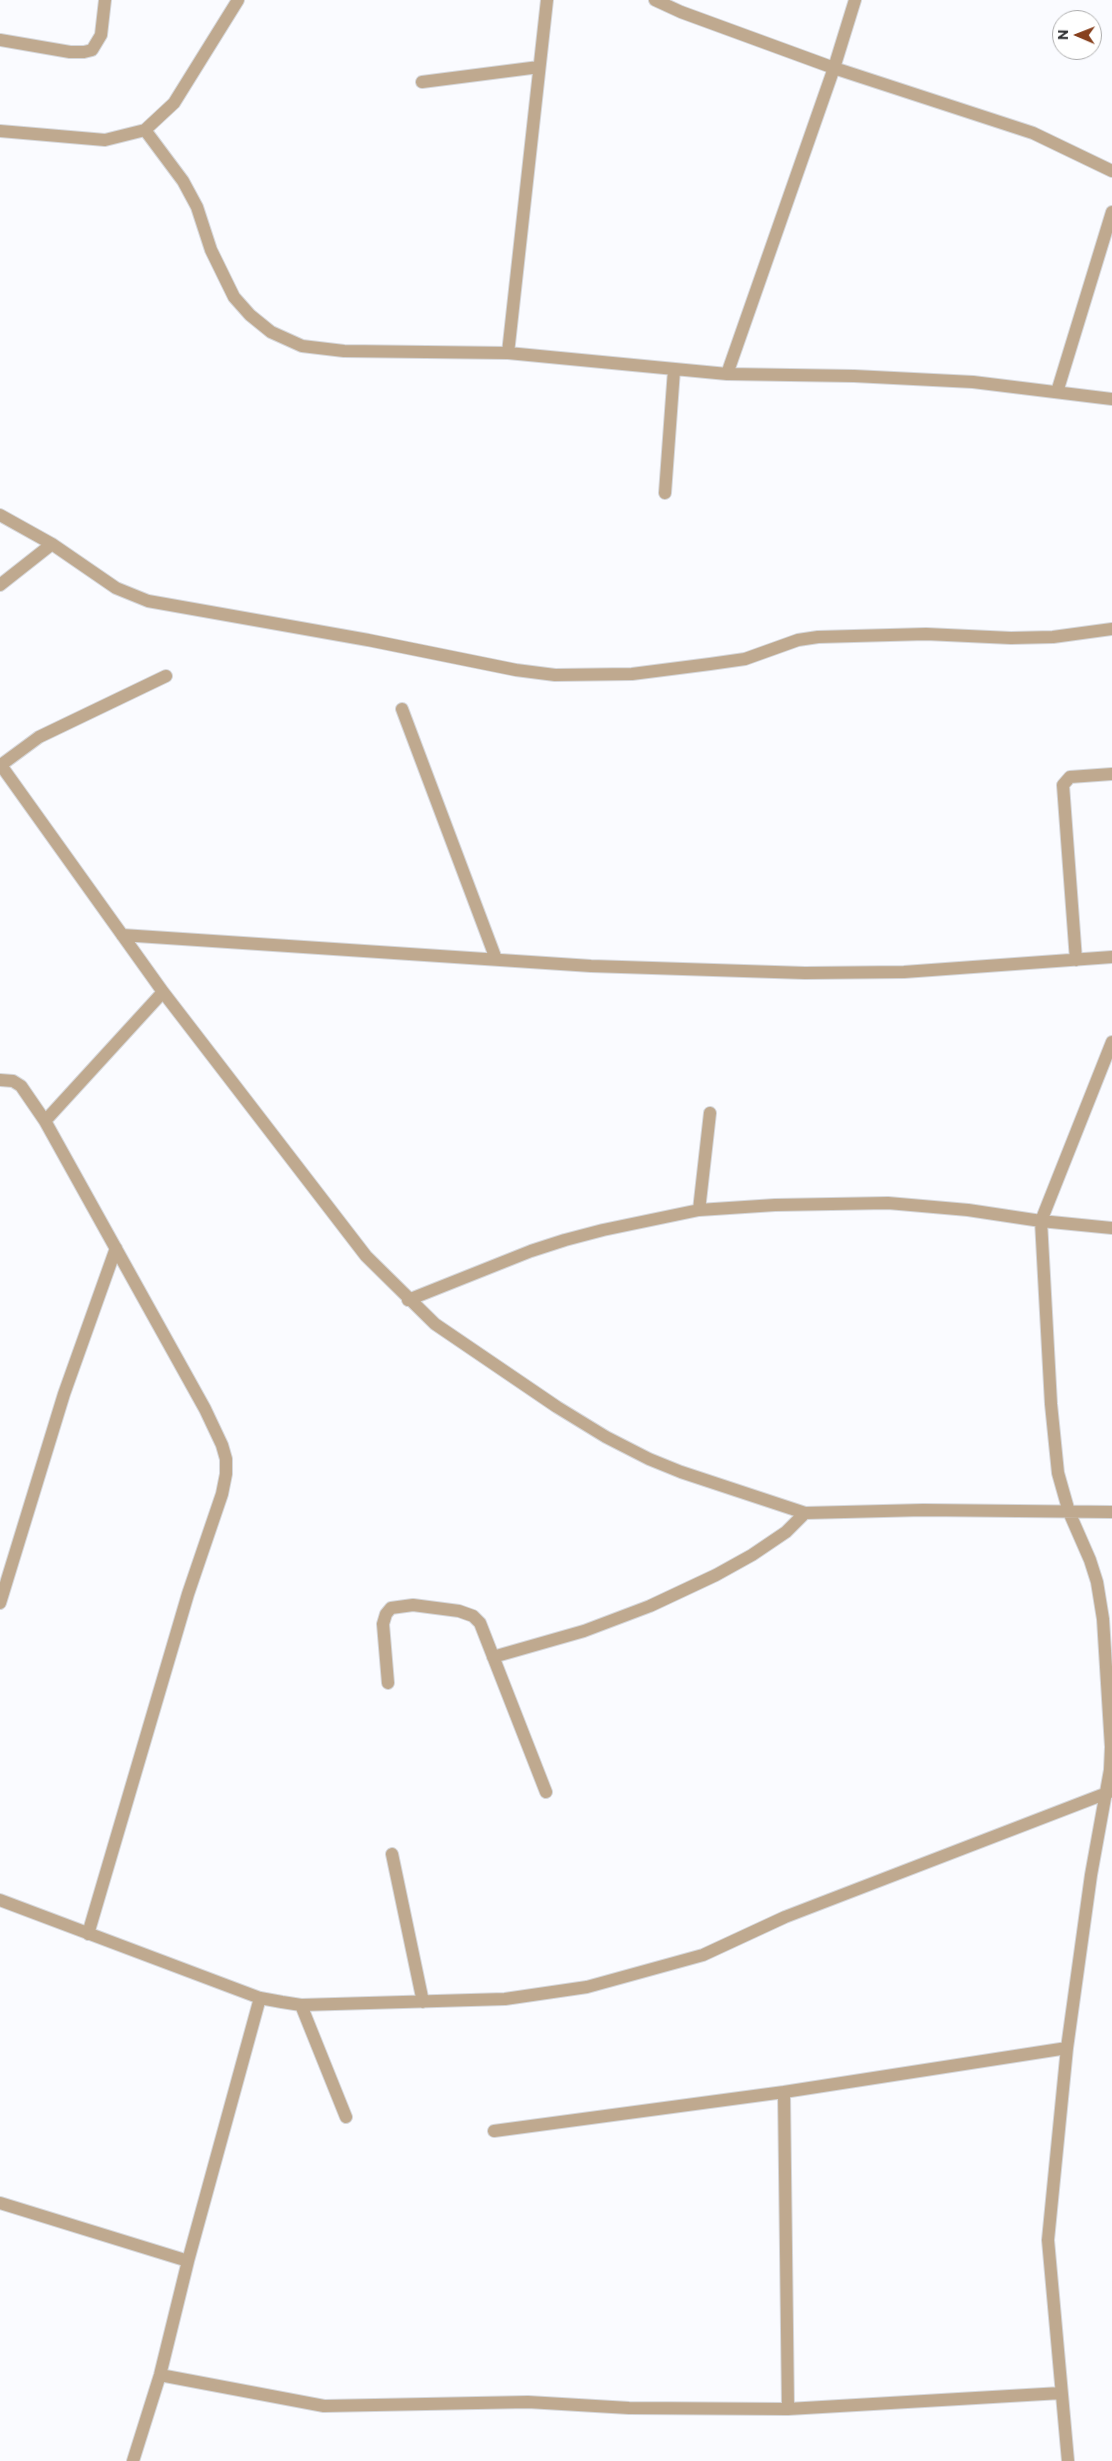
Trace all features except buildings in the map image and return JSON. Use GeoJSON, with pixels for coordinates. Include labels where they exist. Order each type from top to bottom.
{"type":"FeatureCollection","features":[{"type":"Feature","properties":{"kind":"street"},"geometry":{"type":"LineString","coordinates":[[0,40],[70,52],[92,50],[101,35],[105,0]]}},
{"type":"Feature","properties":{"kind":"street"},"geometry":{"type":"LineString","coordinates":[[0,131],[105,140],[145,130],[174,103],[238,0]]}},
{"type":"Feature","properties":{"kind":"street"},"geometry":{"type":"LineString","coordinates":[[508,353],[547,0]]}},
{"type":"Feature","properties":{"kind":"street"},"geometry":{"type":"LineString","coordinates":[[655,0],[682,12],[834,68],[1033,133],[1112,171]]}},
{"type":"Feature","properties":{"kind":"street"},"geometry":{"type":"LineString","coordinates":[[727,374],[834,68],[855,0]]}},
{"type":"Feature","properties":{"kind":"street"},"geometry":{"type":"LineString","coordinates":[[422,82],[539,67]]}},
{"type":"Feature","properties":{"kind":"street"},"geometry":{"type":"LineString","coordinates":[[145,130],[183,181],[198,207],[215,258],[234,297],[250,316],[271,332],[302,346],[324,350],[508,353],[727,374],[911,378],[1112,399]]}},
{"type":"Feature","properties":{"kind":"street"},"geometry":{"type":"LineString","coordinates":[[1057,392],[1112,212]]}},
{"type":"Feature","properties":{"kind":"street"},"geometry":{"type":"LineString","coordinates":[[665,493],[674,370]]}},
{"type":"Feature","properties":{"kind":"street"},"geometry":{"type":"LineString","coordinates":[[0,515],[52,544],[116,588],[148,601],[368,640],[516,670],[555,675],[632,674],[745,659],[798,640],[818,637],[926,634],[1028,638],[1072,635],[1112,629]]}},
{"type":"Feature","properties":{"kind":"street"},"geometry":{"type":"LineString","coordinates":[[0,585],[52,544]]}},
{"type":"Feature","properties":{"kind":"street"},"geometry":{"type":"LineString","coordinates":[[166,676],[39,736],[1,764],[163,992],[210,1051],[341,1226],[366,1256],[408,1300],[435,1324],[558,1407],[606,1437],[649,1459],[681,1472],[805,1513],[923,1510],[1112,1512]]}},
{"type":"Feature","properties":{"kind":"street"},"geometry":{"type":"LineString","coordinates":[[402,709],[496,959]]}},
{"type":"Feature","properties":{"kind":"street"},"geometry":{"type":"LineString","coordinates":[[1076,960],[1063,785],[1070,777],[1112,774]]}},
{"type":"Feature","properties":{"kind":"street"},"geometry":{"type":"LineString","coordinates":[[122,935],[591,966],[846,974],[904,972],[1112,957]]}},
{"type":"Feature","properties":{"kind":"street"},"geometry":{"type":"LineString","coordinates":[[45,1121],[163,992]]}},
{"type":"Feature","properties":{"kind":"street"},"geometry":{"type":"LineString","coordinates":[[1068,2461],[1048,2240],[1068,2048],[1091,1875],[1109,1792],[1111,1739],[1100,1600],[1090,1560],[1061,1489],[1054,1450],[1041,1221],[1112,1042]]}},
{"type":"Feature","properties":{"kind":"street"},"geometry":{"type":"LineString","coordinates":[[0,1080],[13,1081],[21,1086],[45,1121],[214,1427],[226,1459],[226,1474],[222,1494],[188,1594],[88,1934]]}},
{"type":"Feature","properties":{"kind":"street"},"geometry":{"type":"LineString","coordinates":[[699,1210],[710,1114]]}},
{"type":"Feature","properties":{"kind":"street"},"geometry":{"type":"LineString","coordinates":[[408,1300],[531,1251],[565,1240],[699,1210],[775,1205],[888,1203],[968,1210],[1041,1221],[1112,1228]]}},
{"type":"Feature","properties":{"kind":"street"},"geometry":{"type":"LineString","coordinates":[[0,1603],[64,1394],[116,1248]]}},
{"type":"Feature","properties":{"kind":"street"},"geometry":{"type":"LineString","coordinates":[[493,1657],[584,1631],[650,1606],[716,1575],[752,1555],[786,1532],[805,1513]]}},
{"type":"Feature","properties":{"kind":"street"},"geometry":{"type":"LineString","coordinates":[[388,1683],[383,1624],[386,1614],[396,1606],[413,1605],[450,1609],[473,1616],[480,1623],[546,1792]]}},
{"type":"Feature","properties":{"kind":"street"},"geometry":{"type":"LineString","coordinates":[[0,1900],[260,1998],[301,2005],[505,1999],[553,1994],[587,1987],[673,1965],[703,1955],[785,1917],[1109,1792]]}},
{"type":"Feature","properties":{"kind":"street"},"geometry":{"type":"LineString","coordinates":[[392,1854],[422,2002]]}},
{"type":"Feature","properties":{"kind":"street"},"geometry":{"type":"LineString","coordinates":[[133,2461],[160,2375],[188,2261],[260,1998]]}},
{"type":"Feature","properties":{"kind":"street"},"geometry":{"type":"LineString","coordinates":[[301,2005],[346,2117]]}},
{"type":"Feature","properties":{"kind":"street"},"geometry":{"type":"LineString","coordinates":[[494,2131],[784,2092],[1068,2048]]}},
{"type":"Feature","properties":{"kind":"street"},"geometry":{"type":"LineString","coordinates":[[784,2092],[788,2409]]}},
{"type":"Feature","properties":{"kind":"street"},"geometry":{"type":"LineString","coordinates":[[0,2204],[188,2261]]}},
{"type":"Feature","properties":{"kind":"street"},"geometry":{"type":"LineString","coordinates":[[160,2375],[324,2406],[520,2402],[629,2408],[788,2409],[1061,2392]]}}]}
